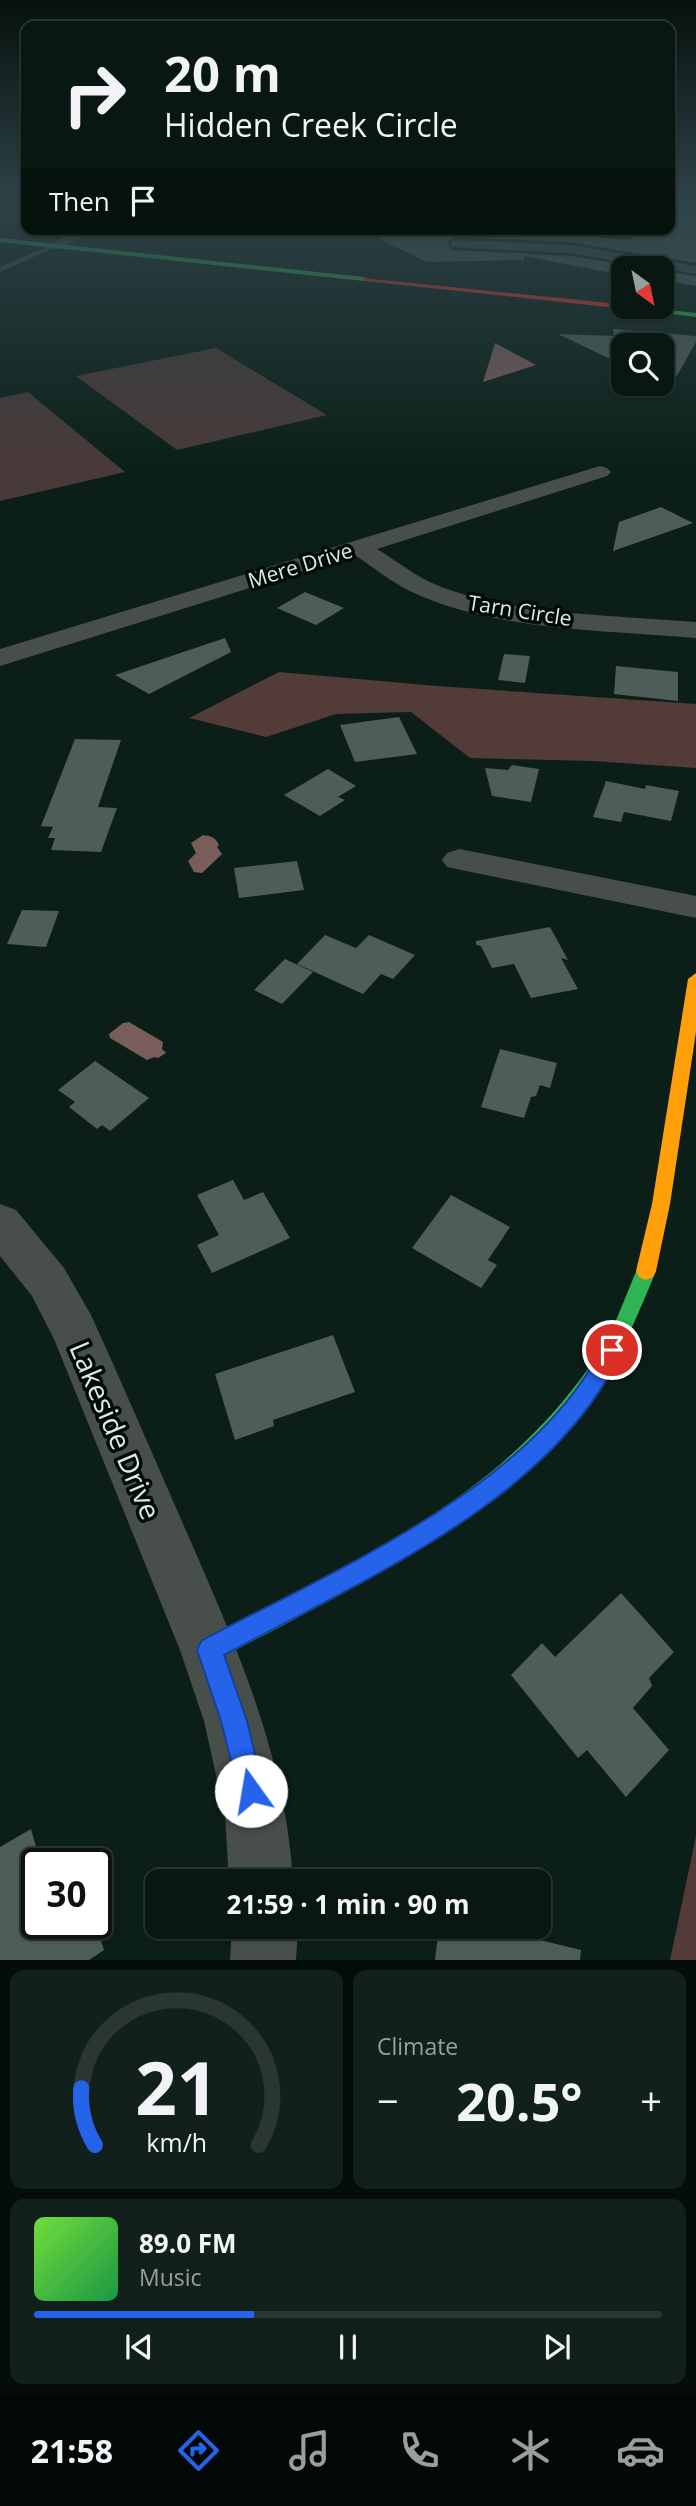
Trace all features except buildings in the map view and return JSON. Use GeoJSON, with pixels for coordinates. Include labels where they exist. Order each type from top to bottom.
{"type":"FeatureCollection","features":[{"type":"Feature","properties":{"kind":"main road"},"geometry":{"type":"LineString","coordinates":[[471,289],[696,315]]}},
{"type":"Feature","properties":{"kind":"main road"},"geometry":{"type":"LineString","coordinates":[[527,289],[611,298]]}},
{"type":"Feature","properties":{"kind":"main road"},"geometry":{"type":"LineString","coordinates":[[674,304],[696,307]]}},
{"type":"Feature","properties":{"kind":"main road"},"geometry":{"type":"LineString","coordinates":[[209,1650],[403,1546],[464,1507],[519,1465],[566,1419],[602,1370],[639,1293],[655,1243],[696,979]]}},
{"type":"Feature","properties":{"kind":"street","name":"Mere Drive"},"geometry":{"type":"LineString","coordinates":[[0,658],[600,472]]}},
{"type":"Feature","properties":{"kind":"street","name":"Tarn Circle"},"geometry":{"type":"LineString","coordinates":[[358,547],[421,587],[463,603],[531,615],[696,630]]}},
{"type":"Feature","properties":{"kind":"street"},"geometry":{"type":"LineString","coordinates":[[459,860],[696,906]]}},
{"type":"Feature","properties":{"kind":"street","name":"Lakeside Drive"},"geometry":{"type":"LineString","coordinates":[[0,1223],[48,1282],[74,1331],[209,1650],[234,1721],[256,1815],[260,1869]]}},
{"type":"Feature","properties":{"kind":"street"},"geometry":{"type":"LineString","coordinates":[[263,1960],[264,1939]]}},
{"type":"Feature","properties":{"kind":"shaded area"},"geometry":{"type":"Polygon","coordinates":[[[495,343],[536,365],[483,382],[495,343]]]}},
{"type":"Feature","properties":{"kind":"shaded area"},"geometry":{"type":"Polygon","coordinates":[[[216,348],[327,415],[177,450],[76,376],[216,348]]]}},
{"type":"Feature","properties":{"kind":"shaded area"},"geometry":{"type":"Polygon","coordinates":[[[28,392],[125,472],[0,501],[0,398],[28,392]]]}},
{"type":"Feature","properties":{"kind":"shaded area"},"geometry":{"type":"Polygon","coordinates":[[[279,672],[696,704],[696,768],[593,761],[470,758],[411,712],[336,714],[266,737],[189,718],[279,672]]]}},
{"type":"Feature","properties":{"kind":"shaded area"},"geometry":{"type":"Polygon","coordinates":[[[203,835],[216,840],[222,854],[202,873],[194,872],[188,861],[196,853],[191,843],[203,835]]]}},
{"type":"Feature","properties":{"kind":"shaded area"},"geometry":{"type":"Polygon","coordinates":[[[129,1022],[163,1042],[162,1049],[166,1053],[147,1060],[110,1038],[109,1034],[123,1023],[129,1022]]]}},
{"type":"Feature","properties":{"kind":"shaded area"},"geometry":{"type":"Polygon","coordinates":[[[696,1836],[696,1960],[670,1960],[696,1836]]]}},
{"type":"Feature","properties":{"kind":"traffic: fast"},"geometry":{"type":"LineString","coordinates":[[608,305],[696,315]]}},
{"type":"Feature","properties":{"kind":"traffic: fast"},"geometry":{"type":"LineString","coordinates":[[209,1650],[406,1544],[469,1502],[526,1455],[576,1402],[617,1341],[646,1271]]}},
{"type":"Feature","properties":{"kind":"traffic: slow"},"geometry":{"type":"LineString","coordinates":[[646,1271],[661,1204],[696,979]]}},
{"type":"Feature","properties":{"kind":"traffic: jam"},"geometry":{"type":"LineString","coordinates":[[462,289],[608,305]]}},
{"type":"Feature","properties":{"kind":"route"},"geometry":{"type":"LineString","coordinates":[[251,1791],[234,1721],[209,1650],[403,1546],[464,1507],[519,1465],[566,1419],[602,1370],[612,1350]]}}]}
